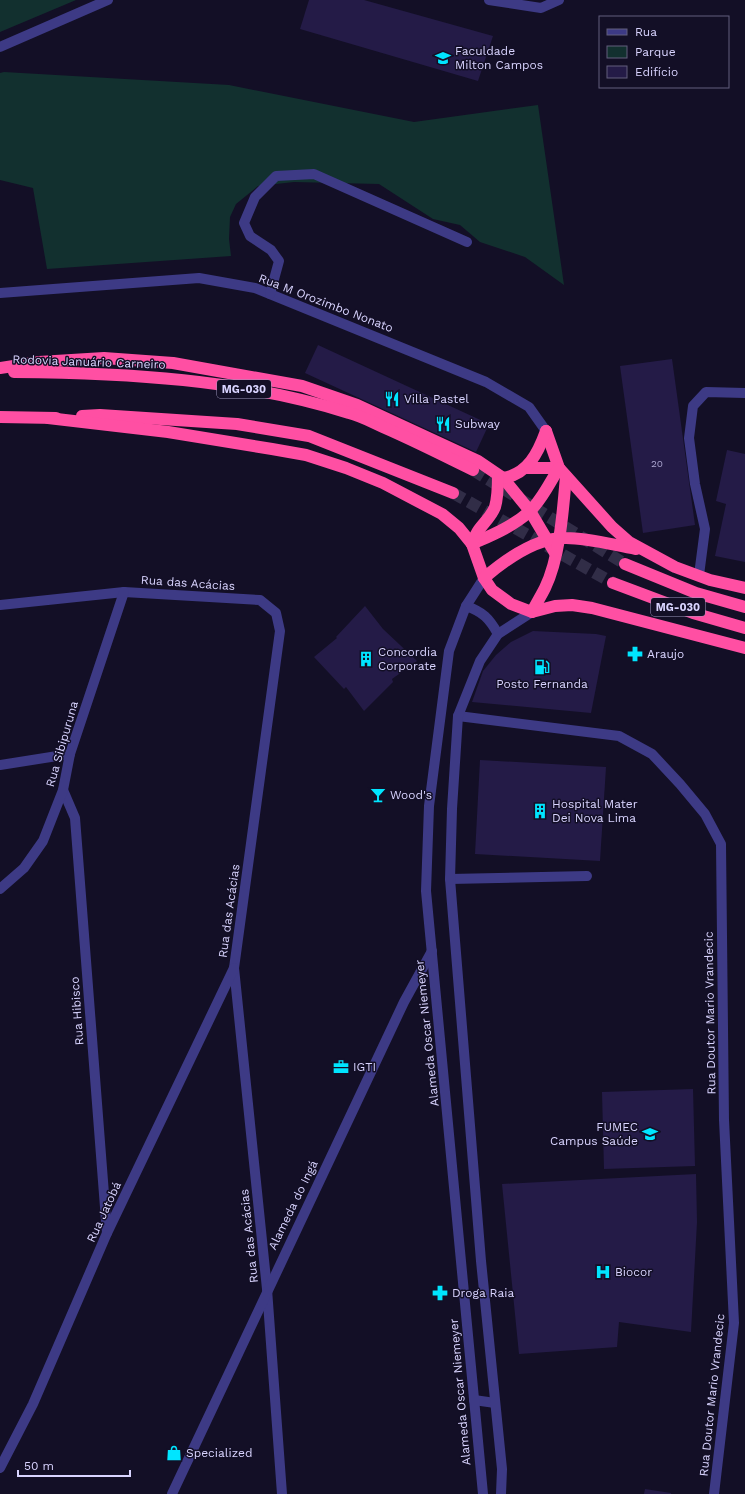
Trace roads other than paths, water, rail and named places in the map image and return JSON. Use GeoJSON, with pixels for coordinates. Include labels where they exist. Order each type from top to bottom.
{"type":"FeatureCollection","features":[{"type":"Feature","properties":{"kind":"highway"},"geometry":{"type":"LineString","coordinates":[[0,368],[39,362],[104,358],[173,364],[302,386],[357,405],[478,461],[500,477],[553,540]]}},
{"type":"Feature","properties":{"kind":"highway","name":"Rodovia Januário Carneiro"},"geometry":{"type":"LineString","coordinates":[[0,372],[140,375],[228,386],[299,398],[351,413],[420,443],[473,470]]}},
{"type":"Feature","properties":{"kind":"highway"},"geometry":{"type":"LineString","coordinates":[[0,417],[48,418],[100,415],[237,424],[309,436],[453,493]]}},
{"type":"Feature","properties":{"kind":"highway"},"geometry":{"type":"LineString","coordinates":[[48,418],[168,432],[306,455],[346,468],[383,483],[436,511],[459,528],[472,544],[484,578],[492,590],[511,604],[532,612],[555,606],[572,605],[592,608],[745,648]]}},
{"type":"Feature","properties":{"kind":"highway"},"geometry":{"type":"LineString","coordinates":[[526,468],[537,453],[546,431]]}},
{"type":"Feature","properties":{"kind":"highway"},"geometry":{"type":"LineString","coordinates":[[546,431],[563,472],[612,527],[640,549],[675,567],[699,576],[745,588]]}},
{"type":"Feature","properties":{"kind":"highway"},"geometry":{"type":"LineString","coordinates":[[500,477],[526,468],[563,472]]}},
{"type":"Feature","properties":{"kind":"highway"},"geometry":{"type":"LineString","coordinates":[[472,544],[506,529],[530,512],[563,472]]}},
{"type":"Feature","properties":{"kind":"highway"},"geometry":{"type":"LineString","coordinates":[[532,612],[546,587],[555,553],[553,540],[563,472]]}},
{"type":"Feature","properties":{"kind":"highway"},"geometry":{"type":"LineString","coordinates":[[472,544],[475,533],[487,520],[495,507],[500,477]]}},
{"type":"Feature","properties":{"kind":"highway"},"geometry":{"type":"LineString","coordinates":[[484,578],[507,559],[553,540],[596,542],[640,549]]}},
{"type":"Feature","properties":{"kind":"highway","name":"MG-030"},"geometry":{"type":"LineString","coordinates":[[625,564],[696,593],[745,607]]}},
{"type":"Feature","properties":{"kind":"highway","name":"MG-030"},"geometry":{"type":"LineString","coordinates":[[613,582],[694,613],[745,628]]}},
{"type":"Feature","properties":{"kind":"street"},"geometry":{"type":"LineString","coordinates":[[0,47],[108,0]]}},
{"type":"Feature","properties":{"kind":"street"},"geometry":{"type":"LineString","coordinates":[[489,0],[541,8],[559,0]]}},
{"type":"Feature","properties":{"kind":"street"},"geometry":{"type":"LineString","coordinates":[[270,294],[279,261],[271,250],[250,236],[244,223],[254,197],[276,176],[314,174],[467,242]]}},
{"type":"Feature","properties":{"kind":"street","name":"Rua M Orozimbo Nonato"},"geometry":{"type":"LineString","coordinates":[[0,293],[199,278],[255,288],[486,382],[529,407],[546,431]]}},
{"type":"Feature","properties":{"kind":"street"},"geometry":{"type":"LineString","coordinates":[[699,576],[705,529],[695,484],[689,438],[693,406],[706,392],[745,393]]}},
{"type":"Feature","properties":{"kind":"street","name":"Alameda Oscar Niemeyer"},"geometry":{"type":"LineString","coordinates":[[483,1494],[426,891],[429,806],[450,652],[466,606],[484,578]]}},
{"type":"Feature","properties":{"kind":"street","name":"Rua das Acácias"},"geometry":{"type":"LineString","coordinates":[[0,605],[124,592],[260,600],[276,613],[280,630],[234,968],[267,1289],[282,1494]]}},
{"type":"Feature","properties":{"kind":"street","name":"Rua Sibipuruna"},"geometry":{"type":"LineString","coordinates":[[0,888],[24,868],[43,841],[63,790],[70,754],[124,592]]}},
{"type":"Feature","properties":{"kind":"street"},"geometry":{"type":"LineString","coordinates":[[466,606],[479,610],[489,620],[498,634]]}},
{"type":"Feature","properties":{"kind":"street"},"geometry":{"type":"LineString","coordinates":[[501,1494],[502,1469],[480,1253],[450,879],[452,809],[458,716],[480,661],[498,634],[532,612]]}},
{"type":"Feature","properties":{"kind":"street","name":"Rua Doutor Mario Vrandecic"},"geometry":{"type":"LineString","coordinates":[[458,716],[619,736],[652,754],[705,814],[721,844],[724,1120],[734,1323],[714,1494]]}},
{"type":"Feature","properties":{"kind":"street"},"geometry":{"type":"LineString","coordinates":[[0,765],[70,754]]}},
{"type":"Feature","properties":{"kind":"street","name":"Rua Hibisco"},"geometry":{"type":"LineString","coordinates":[[63,790],[76,818],[107,1233]]}},
{"type":"Feature","properties":{"kind":"street"},"geometry":{"type":"LineString","coordinates":[[450,879],[586,876]]}},
{"type":"Feature","properties":{"kind":"street","name":"Alameda do Ingá"},"geometry":{"type":"LineString","coordinates":[[172,1494],[267,1289],[404,1002],[432,951]]}},
{"type":"Feature","properties":{"kind":"street","name":"Rua Jatobá"},"geometry":{"type":"LineString","coordinates":[[0,1468],[33,1404],[107,1233],[234,968]]}},
{"type":"Feature","properties":{"kind":"street"},"geometry":{"type":"LineString","coordinates":[[474,1400],[495,1402]]}},
{"type":"Feature","properties":{"kind":"tunnel"},"geometry":{"type":"LineString","coordinates":[[473,470],[625,564]]}},
{"type":"Feature","properties":{"kind":"tunnel"},"geometry":{"type":"LineString","coordinates":[[453,493],[613,583]]}},
{"type":"Feature","properties":{"kind":"place","name":"Faculdade Milton Campos"},"geometry":{"type":"Point","coordinates":[443,58]}},
{"type":"Feature","properties":{"kind":"place","name":"Villa Pastel"},"geometry":{"type":"Point","coordinates":[392,399]}},
{"type":"Feature","properties":{"kind":"place","name":"Subway"},"geometry":{"type":"Point","coordinates":[443,424]}},
{"type":"Feature","properties":{"kind":"place","name":"Araujo"},"geometry":{"type":"Point","coordinates":[635,654]}},
{"type":"Feature","properties":{"kind":"place","name":"Concordia Corporate"},"geometry":{"type":"Point","coordinates":[366,659]}},
{"type":"Feature","properties":{"kind":"place","name":"Posto Fernanda"},"geometry":{"type":"Point","coordinates":[542,667]}},
{"type":"Feature","properties":{"kind":"place","name":"Wood's"},"geometry":{"type":"Point","coordinates":[378,795]}},
{"type":"Feature","properties":{"kind":"place","name":"Hospital Mater Dei Nova Lima"},"geometry":{"type":"Point","coordinates":[540,811]}},
{"type":"Feature","properties":{"kind":"place","name":"IGTI"},"geometry":{"type":"Point","coordinates":[341,1067]}},
{"type":"Feature","properties":{"kind":"place","name":"FUMEC Campus Saúde"},"geometry":{"type":"Point","coordinates":[650,1134]}},
{"type":"Feature","properties":{"kind":"place","name":"Biocor"},"geometry":{"type":"Point","coordinates":[603,1272]}},
{"type":"Feature","properties":{"kind":"place","name":"Droga Raia"},"geometry":{"type":"Point","coordinates":[440,1293]}},
{"type":"Feature","properties":{"kind":"place","name":"Specialized"},"geometry":{"type":"Point","coordinates":[174,1453]}}]}
